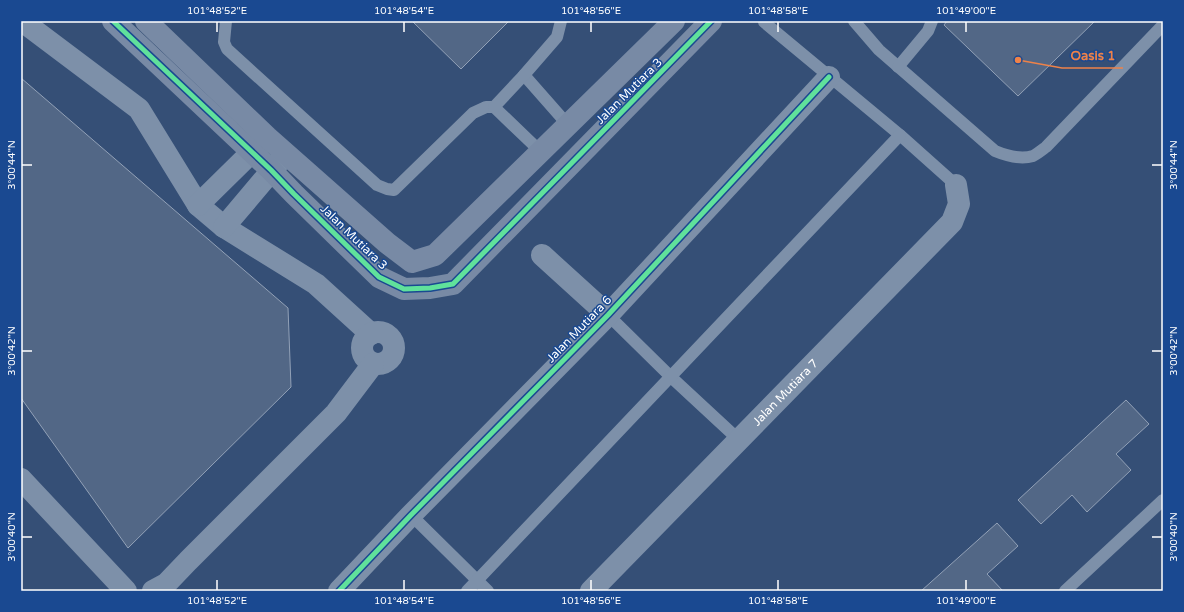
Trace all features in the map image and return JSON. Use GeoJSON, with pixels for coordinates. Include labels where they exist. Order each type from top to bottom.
{"type":"FeatureCollection","features":[{"type":"Feature","properties":{"kind":"street"},"geometry":{"type":"LineString","coordinates":[[22,21],[139,109],[198,205],[224,227],[316,284],[371,334],[375,332],[383,333],[389,336],[393,342],[394,349],[392,356],[387,362],[373,364],[336,413],[166,584],[153,591]]}},
{"type":"Feature","properties":{"kind":"street","name":"Jalan Mutiara 3"},"geometry":{"type":"LineString","coordinates":[[113,21],[260,144],[287,154],[387,243],[412,262],[435,255],[542,152],[674,21]]}},
{"type":"Feature","properties":{"kind":"street","name":"Jalan Mutiara 3"},"geometry":{"type":"LineString","coordinates":[[146,21],[260,144],[271,170],[294,194],[379,277],[404,289],[430,288],[453,284],[711,21]]}},
{"type":"Feature","properties":{"kind":"street","name":"Jalan Mutiara 6"},"geometry":{"type":"LineString","coordinates":[[339,591],[411,515],[608,315],[829,77]]}},
{"type":"Feature","properties":{"kind":"street"},"geometry":{"type":"LineString","coordinates":[[198,205],[260,144]]}},
{"type":"Feature","properties":{"kind":"street"},"geometry":{"type":"LineString","coordinates":[[224,227],[271,170],[287,154]]}},
{"type":"Feature","properties":{"kind":"street","name":"Jalan Mutiara 7"},"geometry":{"type":"LineString","coordinates":[[591,591],[952,222],[960,204],[956,185]]}},
{"type":"Feature","properties":{"kind":"street"},"geometry":{"type":"LineString","coordinates":[[542,255],[608,315]]}},
{"type":"Feature","properties":{"kind":"street"},"geometry":{"type":"LineString","coordinates":[[21,479],[126,591]]}},
{"type":"Feature","properties":{"kind":"lane"},"geometry":{"type":"LineString","coordinates":[[226,21],[224,42],[227,49],[377,185],[394,190],[473,113],[486,107],[494,107],[542,152]]}},
{"type":"Feature","properties":{"kind":"lane"},"geometry":{"type":"LineString","coordinates":[[494,107],[557,37],[561,21]]}},
{"type":"Feature","properties":{"kind":"lane"},"geometry":{"type":"LineString","coordinates":[[854,21],[879,50],[995,151],[1020,158],[1033,156],[1046,147],[1163,25]]}},
{"type":"Feature","properties":{"kind":"lane"},"geometry":{"type":"LineString","coordinates":[[898,67],[928,31],[932,21]]}},
{"type":"Feature","properties":{"kind":"lane"},"geometry":{"type":"LineString","coordinates":[[764,22],[956,185]]}},
{"type":"Feature","properties":{"kind":"lane"},"geometry":{"type":"LineString","coordinates":[[524,75],[568,125]]}},
{"type":"Feature","properties":{"kind":"lane"},"geometry":{"type":"LineString","coordinates":[[466,591],[900,136]]}},
{"type":"Feature","properties":{"kind":"lane"},"geometry":{"type":"LineString","coordinates":[[608,315],[671,377],[739,440]]}},
{"type":"Feature","properties":{"kind":"lane"},"geometry":{"type":"LineString","coordinates":[[1065,591],[1163,500]]}},
{"type":"Feature","properties":{"kind":"lane"},"geometry":{"type":"LineString","coordinates":[[411,515],[488,591]]}},
{"type":"Feature","properties":{"kind":"building"},"geometry":{"type":"Polygon","coordinates":[[[412,21],[509,21],[461,69],[412,21]]]}},
{"type":"Feature","properties":{"kind":"building"},"geometry":{"type":"Polygon","coordinates":[[[947,21],[1095,21],[1018,96],[944,25],[947,21]]]}},
{"type":"Feature","properties":{"kind":"building"},"geometry":{"type":"Polygon","coordinates":[[[21,78],[288,308],[291,387],[128,548],[21,398],[21,78]]]}},
{"type":"Feature","properties":{"kind":"building"},"geometry":{"type":"Polygon","coordinates":[[[1126,400],[1149,424],[1116,454],[1131,470],[1087,512],[1072,495],[1041,524],[1018,500],[1126,400]]]}},
{"type":"Feature","properties":{"kind":"building"},"geometry":{"type":"Polygon","coordinates":[[[997,523],[1018,546],[987,574],[1003,591],[921,591],[997,523]]]}},
{"type":"Feature","properties":{"kind":"cycle path"},"geometry":{"type":"LineString","coordinates":[[113,21],[271,170],[379,277],[404,289],[430,288],[453,284],[711,21]]}},
{"type":"Feature","properties":{"kind":"cycle path"},"geometry":{"type":"LineString","coordinates":[[339,591],[411,515],[608,315],[829,77]]}},
{"type":"Feature","properties":{"kind":"place","name":"Oasis 1"},"geometry":{"type":"Point","coordinates":[1018,60]}}]}
